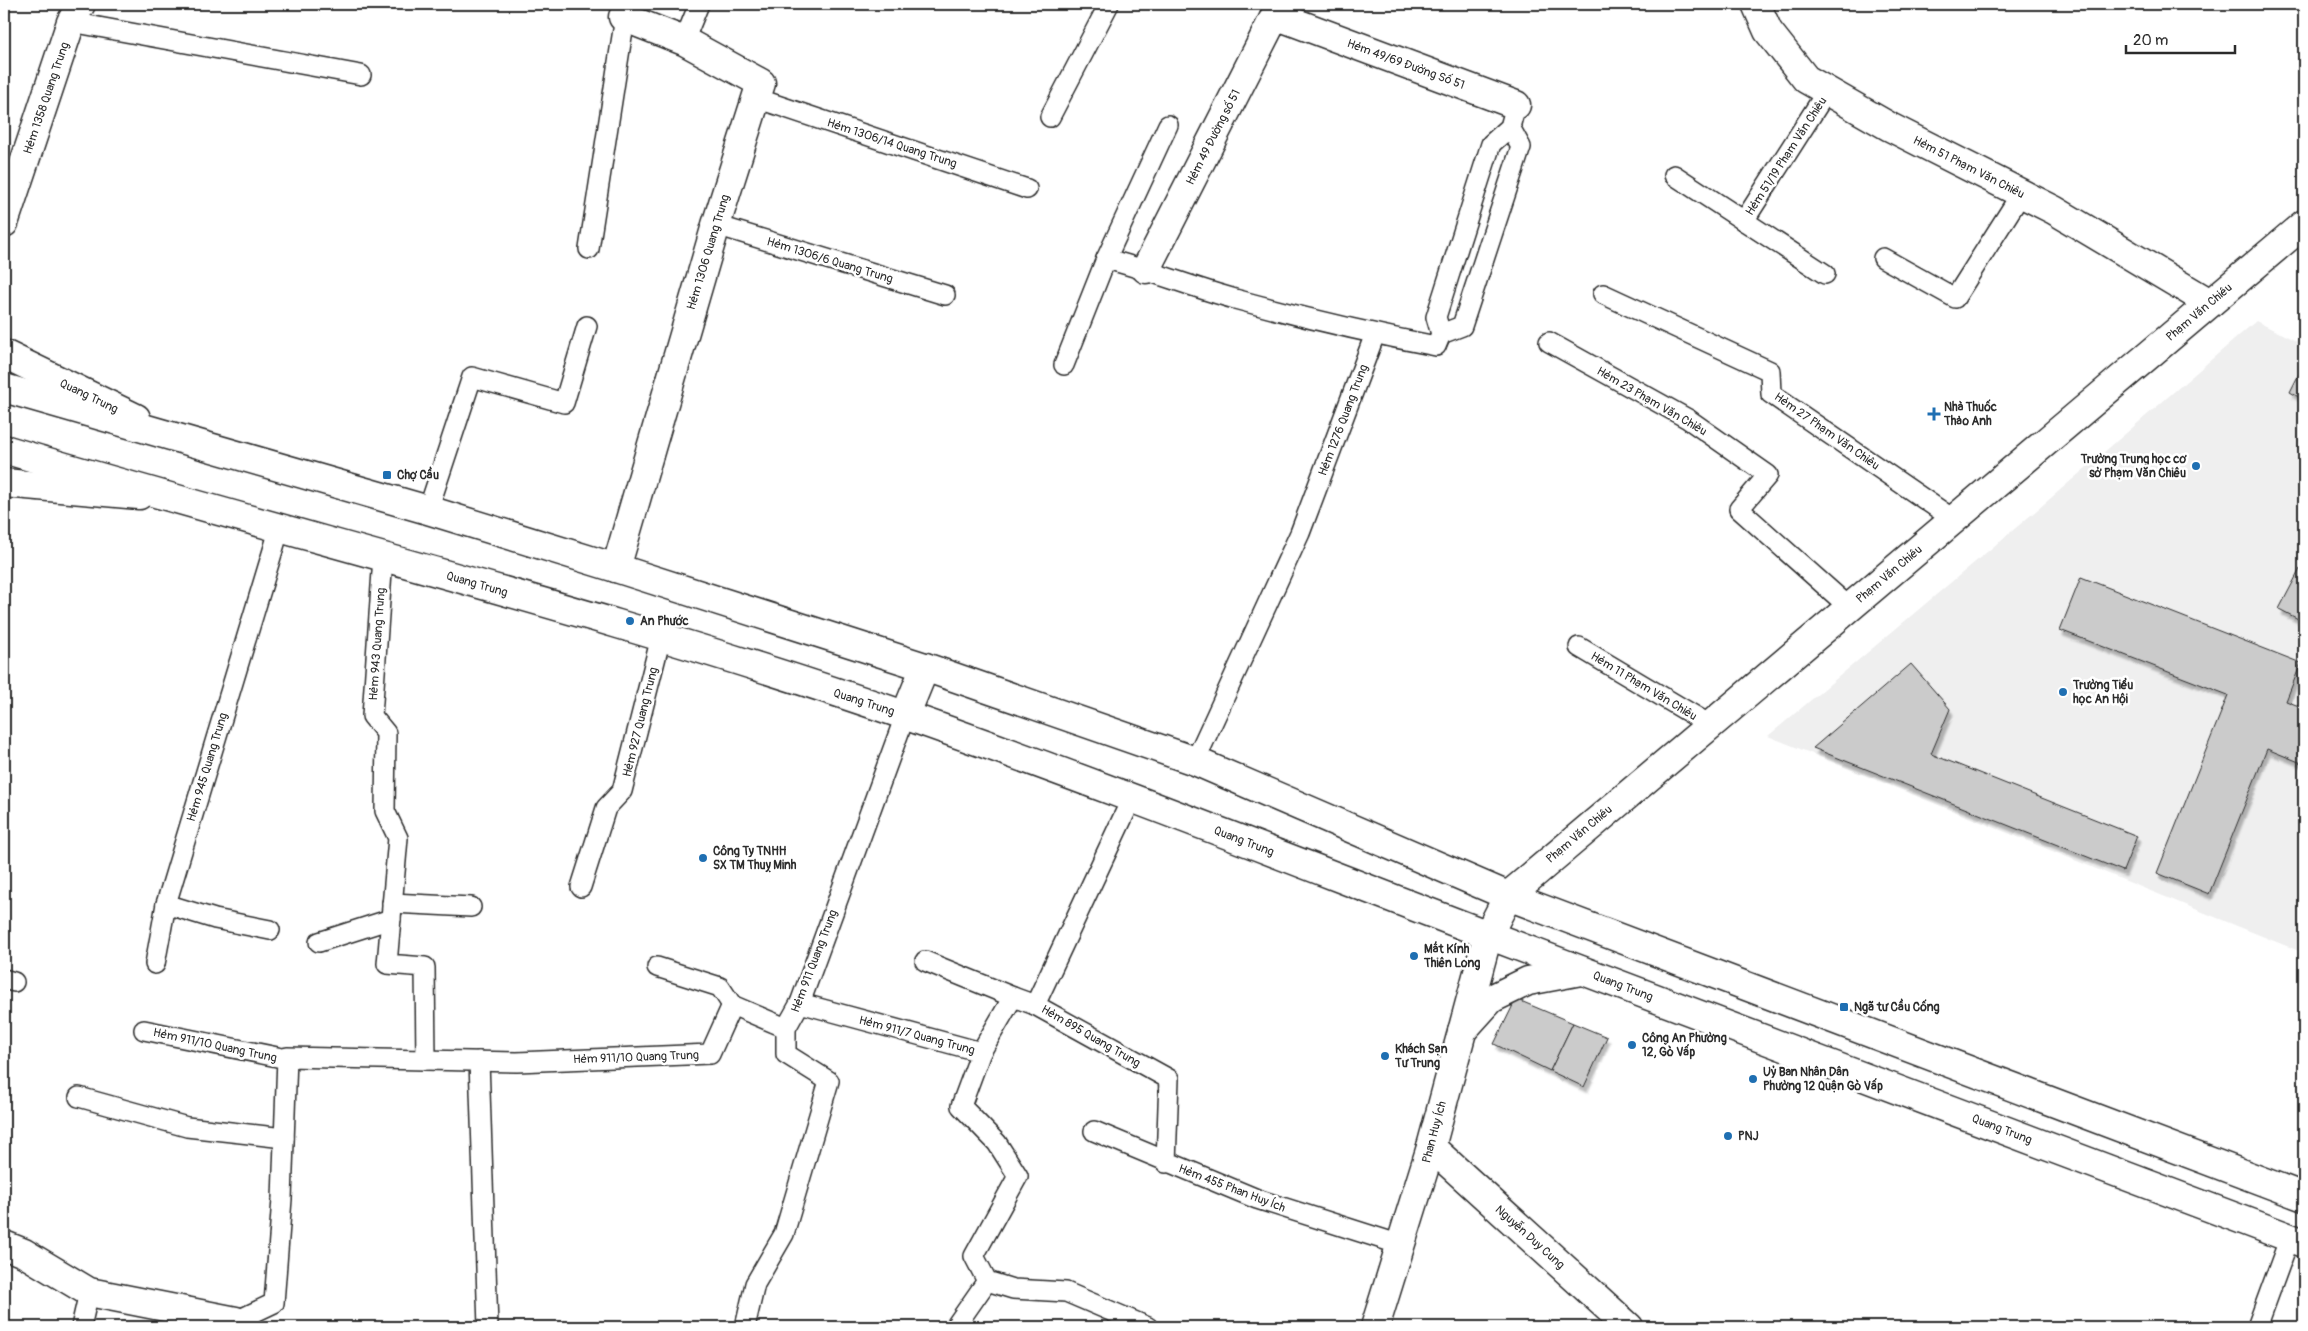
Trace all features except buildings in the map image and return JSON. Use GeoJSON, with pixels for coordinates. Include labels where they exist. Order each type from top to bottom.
{"type":"FeatureCollection","features":[{"type":"Feature","properties":{"kind":"main road","name":"Hẻm 51 Phạm Văn Chiêu"},"geometry":{"type":"LineString","coordinates":[[1756,4],[1768,30],[1806,79],[1890,127],[2054,210],[2210,303]]}},
{"type":"Feature","properties":{"kind":"main road","name":"Hẻm 1306 Quang Trung"},"geometry":{"type":"LineString","coordinates":[[616,568],[716,225],[761,83],[625,10]]}},
{"type":"Feature","properties":{"kind":"main road","name":"Hẻm 49/69 Đường Số 51"},"geometry":{"type":"LineString","coordinates":[[1278,10],[1513,116]]}},
{"type":"Feature","properties":{"kind":"main road","name":"Hẻm 49 Đường số 51"},"geometry":{"type":"LineString","coordinates":[[1146,269],[1278,10]]}},
{"type":"Feature","properties":{"kind":"main road","name":"Hẻm 1358 Quang Trung"},"geometry":{"type":"LineString","coordinates":[[4,223],[76,13]]}},
{"type":"Feature","properties":{"kind":"main road","name":"Phạm Văn Chiêu"},"geometry":{"type":"LineString","coordinates":[[1488,935],[1508,896],[2304,224]]}},
{"type":"Feature","properties":{"kind":"main road","name":"Quang Trung"},"geometry":{"type":"LineString","coordinates":[[4,354],[175,437]]}},
{"type":"Feature","properties":{"kind":"main road","name":"Quang Trung"},"geometry":{"type":"LineString","coordinates":[[4,388],[428,510],[616,568],[925,667],[1195,760],[1508,896],[2304,1197]]}},
{"type":"Feature","properties":{"kind":"main road","name":"Quang Trung"},"geometry":{"type":"LineString","coordinates":[[4,449],[165,497],[280,527],[661,637],[905,716],[1132,798],[1488,935],[2297,1240]]}},
{"type":"Feature","properties":{"kind":"main road","name":"Quang Trung"},"geometry":{"type":"LineString","coordinates":[[4,484],[165,497]]}},
{"type":"Feature","properties":{"kind":"main road"},"geometry":{"type":"LineString","coordinates":[[905,716],[925,667]]}},
{"type":"Feature","properties":{"kind":"main road","name":"Phan Huy Ích"},"geometry":{"type":"LineString","coordinates":[[1375,1327],[1431,1147],[1488,935]]}},
{"type":"Feature","properties":{"kind":"main road"},"geometry":{"type":"LineString","coordinates":[[1462,1030],[1491,999],[1528,981],[1583,971]]}},
{"type":"Feature","properties":{"kind":"main road","name":"Nguyễn Duy Cung"},"geometry":{"type":"LineString","coordinates":[[1431,1147],[1629,1327]]}},
{"type":"Feature","properties":{"kind":"main road"},"geometry":{"type":"LineString","coordinates":[[4,1245],[24,1253],[89,1292],[236,1324]]}},
{"type":"Feature","properties":{"kind":"lane"},"geometry":{"type":"LineString","coordinates":[[684,41],[699,4]]}},
{"type":"Feature","properties":{"kind":"lane"},"geometry":{"type":"LineString","coordinates":[[1050,117],[1109,4]]}},
{"type":"Feature","properties":{"kind":"lane","name":"Hẻm 1306 Quang Trung"},"geometry":{"type":"LineString","coordinates":[[589,250],[625,10]]}},
{"type":"Feature","properties":{"kind":"lane"},"geometry":{"type":"LineString","coordinates":[[76,13],[361,75]]}},
{"type":"Feature","properties":{"kind":"lane","name":"Hẻm 51/19 Phạm Văn Chiêu"},"geometry":{"type":"LineString","coordinates":[[1744,221],[1827,91]]}},
{"type":"Feature","properties":{"kind":"lane","name":"Hẻm 1306/14 Quang Trung"},"geometry":{"type":"LineString","coordinates":[[756,98],[1027,189]]}},
{"type":"Feature","properties":{"kind":"lane"},"geometry":{"type":"LineString","coordinates":[[1106,259],[1146,269],[1233,298],[1375,334],[1436,346],[1441,334],[1436,317],[1491,144],[1513,116]]}},
{"type":"Feature","properties":{"kind":"lane"},"geometry":{"type":"LineString","coordinates":[[1441,334],[1462,326],[1521,147],[1513,116]]}},
{"type":"Feature","properties":{"kind":"lane"},"geometry":{"type":"LineString","coordinates":[[1064,365],[1106,259],[1168,125]]}},
{"type":"Feature","properties":{"kind":"lane","name":"Hẻm 51/19 Phạm Văn Chiêu"},"geometry":{"type":"LineString","coordinates":[[1674,175],[1825,274]]}},
{"type":"Feature","properties":{"kind":"lane"},"geometry":{"type":"LineString","coordinates":[[1883,258],[1955,298],[2021,194]]}},
{"type":"Feature","properties":{"kind":"lane"},"geometry":{"type":"LineString","coordinates":[[1467,222],[1493,230]]}},
{"type":"Feature","properties":{"kind":"lane","name":"Hẻm 1306/6 Quang Trung"},"geometry":{"type":"LineString","coordinates":[[716,225],[945,295]]}},
{"type":"Feature","properties":{"kind":"lane","name":"Hẻm 27 Phạm Văn Chiêu"},"geometry":{"type":"LineString","coordinates":[[1603,294],[1770,371],[1771,394],[1953,519]]}},
{"type":"Feature","properties":{"kind":"lane"},"geometry":{"type":"LineString","coordinates":[[428,510],[472,377],[564,403],[587,326]]}},
{"type":"Feature","properties":{"kind":"lane","name":"Hẻm 1276 Quang Trung"},"geometry":{"type":"LineString","coordinates":[[1195,760],[1300,534],[1375,334]]}},
{"type":"Feature","properties":{"kind":"lane","name":"Hẻm 23 Phạm Văn Chiêu"},"geometry":{"type":"LineString","coordinates":[[1549,342],[1688,419],[1768,475],[1739,509],[1849,607]]}},
{"type":"Feature","properties":{"kind":"lane","name":"Hẻm 945 Quang Trung"},"geometry":{"type":"LineString","coordinates":[[155,964],[166,904],[280,527]]}},
{"type":"Feature","properties":{"kind":"lane","name":"Hẻm 943 Quang Trung"},"geometry":{"type":"LineString","coordinates":[[383,557],[372,716],[386,733],[385,811],[398,838],[387,964],[425,967],[426,1060]]}},
{"type":"Feature","properties":{"kind":"lane","name":"Hẻm 927 Quang Trung"},"geometry":{"type":"LineString","coordinates":[[581,888],[606,808],[622,791],[661,637]]}},
{"type":"Feature","properties":{"kind":"lane","name":"Hẻm 11 Phạm Văn Chiêu"},"geometry":{"type":"LineString","coordinates":[[1579,647],[1710,724]]}},
{"type":"Feature","properties":{"kind":"lane","name":"Hẻm 911 Quang Trung"},"geometry":{"type":"LineString","coordinates":[[745,1327],[755,1284],[784,1234],[829,1081],[786,1054],[786,1028],[800,1003],[905,716]]}},
{"type":"Feature","properties":{"kind":"lane","name":"Hẻm 895 Quang Trung"},"geometry":{"type":"LineString","coordinates":[[1132,798],[1035,1005],[1169,1079],[1166,1163]]}},
{"type":"Feature","properties":{"kind":"lane"},"geometry":{"type":"LineString","coordinates":[[166,904],[215,919],[270,930]]}},
{"type":"Feature","properties":{"kind":"lane"},"geometry":{"type":"LineString","coordinates":[[319,942],[392,911],[471,907]]}},
{"type":"Feature","properties":{"kind":"lane"},"geometry":{"type":"LineString","coordinates":[[925,961],[1035,1005]]}},
{"type":"Feature","properties":{"kind":"lane"},"geometry":{"type":"LineString","coordinates":[[657,967],[720,987],[732,1005],[786,1028]]}},
{"type":"Feature","properties":{"kind":"lane","name":"Hẻm 911/7 Quang Trung"},"geometry":{"type":"LineString","coordinates":[[800,1003],[980,1052],[1013,997]]}},
{"type":"Feature","properties":{"kind":"lane","name":"Hẻm 911/10 Quang Trung"},"geometry":{"type":"LineString","coordinates":[[144,1030],[287,1059],[338,1058],[517,1062],[710,1054],[732,1005]]}},
{"type":"Feature","properties":{"kind":"lane"},"geometry":{"type":"LineString","coordinates":[[980,1052],[961,1106],[997,1143],[1018,1176],[974,1256],[987,1281],[1013,1289],[1066,1292],[1123,1322],[1148,1327]]}},
{"type":"Feature","properties":{"kind":"lane","name":"Hẻm 911/10 Quang Trung"},"geometry":{"type":"LineString","coordinates":[[236,1324],[274,1303],[282,1199],[287,1059]]}},
{"type":"Feature","properties":{"kind":"lane"},"geometry":{"type":"LineString","coordinates":[[479,1061],[488,1327]]}},
{"type":"Feature","properties":{"kind":"lane"},"geometry":{"type":"LineString","coordinates":[[79,1097],[187,1127],[284,1138]]}},
{"type":"Feature","properties":{"kind":"lane","name":"Hẻm 455 Phan Huy Ích"},"geometry":{"type":"LineString","coordinates":[[1094,1131],[1166,1163],[1257,1199],[1401,1245]]}},
{"type":"Feature","properties":{"kind":"lane"},"geometry":{"type":"LineString","coordinates":[[2257,1327],[2297,1240]]}},
{"type":"Feature","properties":{"kind":"lane"},"geometry":{"type":"LineString","coordinates":[[955,1327],[987,1281]]}},
{"type":"Feature","properties":{"kind":"lane"},"geometry":{"type":"LineString","coordinates":[[81,1327],[89,1292]]}},
{"type":"Feature","properties":{"kind":"shaded area","name":"Trường Tiểu học An Hội"},"geometry":{"type":"Polygon","coordinates":[[[2256,321],[2304,345],[2304,953],[1768,736],[2037,510],[2256,321]]]}},
{"type":"Feature","properties":{"kind":"place","name":"Nhà Thuốc Thảo Anh"},"geometry":{"type":"Point","coordinates":[1934,414]}},
{"type":"Feature","properties":{"kind":"place","name":"Trường Trung học cơ sở Phạm Văn Chiêu"},"geometry":{"type":"Point","coordinates":[2196,466]}},
{"type":"Feature","properties":{"kind":"place","name":"Chợ Cầu"},"geometry":{"type":"Point","coordinates":[387,475]}},
{"type":"Feature","properties":{"kind":"place","name":"An Phước"},"geometry":{"type":"Point","coordinates":[630,621]}},
{"type":"Feature","properties":{"kind":"place","name":"Trường Tiểu học An Hội"},"geometry":{"type":"Point","coordinates":[2063,692]}},
{"type":"Feature","properties":{"kind":"place","name":"Công Ty TNHH SX TM Thuỵ Minh"},"geometry":{"type":"Point","coordinates":[703,858]}},
{"type":"Feature","properties":{"kind":"place","name":"Mắt Kính Thiên Long"},"geometry":{"type":"Point","coordinates":[1414,956]}},
{"type":"Feature","properties":{"kind":"place","name":"Ngã tư Cầu Cống"},"geometry":{"type":"Point","coordinates":[1844,1007]}},
{"type":"Feature","properties":{"kind":"place","name":"Công An Phường 12, Gò Vấp"},"geometry":{"type":"Point","coordinates":[1632,1045]}},
{"type":"Feature","properties":{"kind":"place","name":"Khách Sạn Tư Trung"},"geometry":{"type":"Point","coordinates":[1385,1056]}},
{"type":"Feature","properties":{"kind":"place","name":"Uỷ Ban Nhân Dân Phường 12 Quận Gò Vấp"},"geometry":{"type":"Point","coordinates":[1753,1079]}},
{"type":"Feature","properties":{"kind":"place","name":"PNJ"},"geometry":{"type":"Point","coordinates":[1728,1136]}}]}
